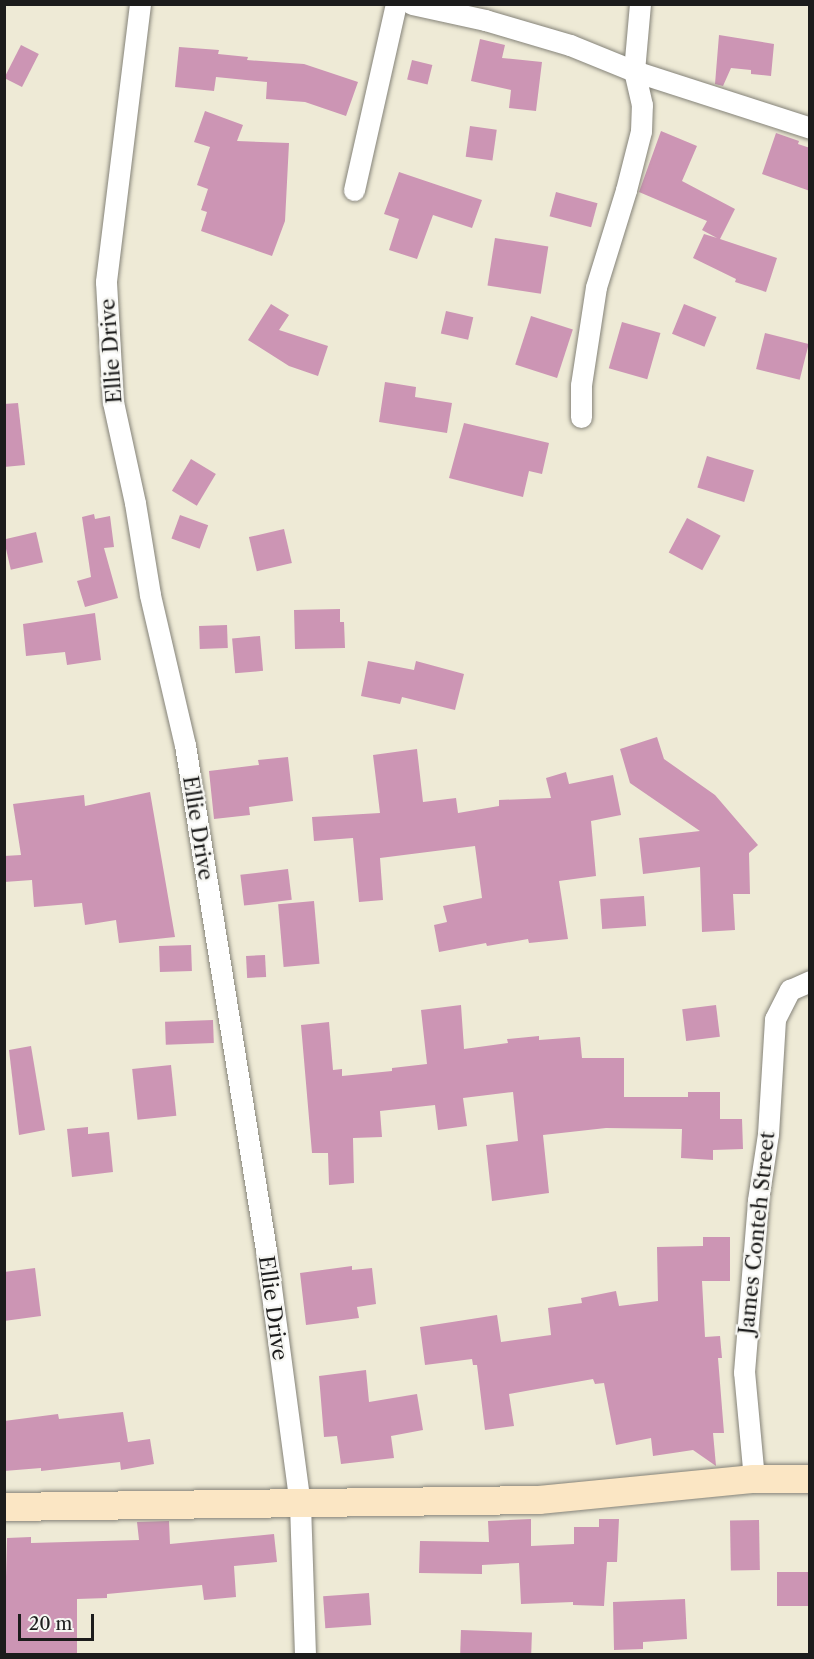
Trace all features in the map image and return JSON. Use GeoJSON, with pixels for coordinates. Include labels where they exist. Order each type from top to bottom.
{"type":"FeatureCollection","features":[{"type":"Feature","properties":{"kind":"main road"},"geometry":{"type":"LineString","coordinates":[[4,1507],[539,1500],[754,1479],[810,1479]]}},
{"type":"Feature","properties":{"kind":"street","name":"Ellie Drive"},"geometry":{"type":"LineString","coordinates":[[140,4],[106,282],[113,402],[135,503],[150,595],[185,745],[266,1250],[300,1504],[304,1654]]}},
{"type":"Feature","properties":{"kind":"street"},"geometry":{"type":"LineString","coordinates":[[354,190],[396,4]]}},
{"type":"Feature","properties":{"kind":"street"},"geometry":{"type":"LineString","coordinates":[[412,4],[485,20],[570,45],[634,71],[810,128]]}},
{"type":"Feature","properties":{"kind":"street"},"geometry":{"type":"LineString","coordinates":[[580,417],[581,385],[596,287],[626,190],[641,131],[642,105],[634,71],[640,4]]}},
{"type":"Feature","properties":{"kind":"street","name":"James Conteh Street"},"geometry":{"type":"LineString","coordinates":[[754,1479],[744,1372],[758,1200],[768,1134],[775,1019],[790,990],[810,981]]}},
{"type":"Feature","properties":{"kind":"building"},"geometry":{"type":"Polygon","coordinates":[[[719,35],[774,44],[771,76],[751,74],[751,70],[731,68],[723,86],[715,84],[719,35]]]}},
{"type":"Feature","properties":{"kind":"building"},"geometry":{"type":"Polygon","coordinates":[[[480,39],[505,45],[502,58],[542,62],[536,111],[509,108],[511,90],[471,81],[480,39]]]}},
{"type":"Feature","properties":{"kind":"building"},"geometry":{"type":"Polygon","coordinates":[[[21,45],[39,54],[22,87],[4,78],[21,45]]]}},
{"type":"Feature","properties":{"kind":"building"},"geometry":{"type":"Polygon","coordinates":[[[179,47],[219,50],[218,54],[248,57],[247,60],[304,64],[358,82],[346,116],[305,102],[266,99],[267,82],[216,77],[214,91],[175,87],[179,47]]]}},
{"type":"Feature","properties":{"kind":"building"},"geometry":{"type":"Polygon","coordinates":[[[412,60],[432,65],[428,84],[407,79],[412,60]]]}},
{"type":"Feature","properties":{"kind":"building"},"geometry":{"type":"Polygon","coordinates":[[[205,111],[243,125],[237,141],[289,143],[285,221],[272,256],[201,231],[207,212],[201,210],[208,189],[197,185],[210,147],[194,142],[205,111]]]}},
{"type":"Feature","properties":{"kind":"building"},"geometry":{"type":"Polygon","coordinates":[[[470,126],[497,130],[492,160],[466,157],[470,126]]]}},
{"type":"Feature","properties":{"kind":"building"},"geometry":{"type":"Polygon","coordinates":[[[661,131],[697,146],[682,181],[735,209],[720,239],[777,258],[766,292],[735,282],[736,279],[693,258],[704,234],[717,238],[702,230],[707,221],[639,192],[661,131]]]}},
{"type":"Feature","properties":{"kind":"building"},"geometry":{"type":"Polygon","coordinates":[[[776,133],[799,141],[798,144],[810,148],[810,191],[762,174],[776,133]]]}},
{"type":"Feature","properties":{"kind":"building"},"geometry":{"type":"Polygon","coordinates":[[[399,172],[482,200],[472,228],[433,215],[417,259],[389,250],[399,219],[384,214],[399,172]]]}},
{"type":"Feature","properties":{"kind":"building"},"geometry":{"type":"Polygon","coordinates":[[[556,192],[598,203],[591,227],[550,216],[556,192]]]}},
{"type":"Feature","properties":{"kind":"building"},"geometry":{"type":"Polygon","coordinates":[[[495,238],[548,246],[541,294],[487,285],[495,238]]]}},
{"type":"Feature","properties":{"kind":"building"},"geometry":{"type":"Polygon","coordinates":[[[271,304],[289,315],[279,330],[328,346],[318,376],[289,366],[248,340],[271,304]]]}},
{"type":"Feature","properties":{"kind":"building"},"geometry":{"type":"Polygon","coordinates":[[[684,304],[716,317],[704,347],[672,334],[684,304]]]}},
{"type":"Feature","properties":{"kind":"building"},"geometry":{"type":"Polygon","coordinates":[[[446,311],[473,317],[468,340],[441,333],[446,311]]]}},
{"type":"Feature","properties":{"kind":"building"},"geometry":{"type":"Polygon","coordinates":[[[531,316],[573,330],[557,378],[515,365],[531,316]]]}},
{"type":"Feature","properties":{"kind":"building"},"geometry":{"type":"Polygon","coordinates":[[[622,322],[660,333],[647,379],[609,368],[622,322]]]}},
{"type":"Feature","properties":{"kind":"building"},"geometry":{"type":"Polygon","coordinates":[[[765,333],[809,344],[800,380],[756,369],[765,333]]]}},
{"type":"Feature","properties":{"kind":"building"},"geometry":{"type":"Polygon","coordinates":[[[385,382],[416,387],[415,397],[452,403],[447,433],[379,422],[385,382]]]}},
{"type":"Feature","properties":{"kind":"building"},"geometry":{"type":"Polygon","coordinates":[[[18,403],[25,465],[4,467],[4,404],[18,403]]]}},
{"type":"Feature","properties":{"kind":"building"},"geometry":{"type":"Polygon","coordinates":[[[464,423],[549,443],[542,474],[529,471],[523,497],[449,478],[464,423]]]}},
{"type":"Feature","properties":{"kind":"building"},"geometry":{"type":"Polygon","coordinates":[[[707,456],[754,470],[744,502],[697,488],[707,456]]]}},
{"type":"Feature","properties":{"kind":"building"},"geometry":{"type":"Polygon","coordinates":[[[191,459],[216,474],[197,506],[172,491],[191,459]]]}},
{"type":"Feature","properties":{"kind":"building"},"geometry":{"type":"Polygon","coordinates":[[[94,514],[95,519],[110,516],[114,547],[104,548],[118,598],[85,607],[77,581],[91,577],[82,517],[94,514]]]}},
{"type":"Feature","properties":{"kind":"building"},"geometry":{"type":"Polygon","coordinates":[[[180,515],[208,525],[200,549],[171,538],[180,515]]]}},
{"type":"Feature","properties":{"kind":"building"},"geometry":{"type":"Polygon","coordinates":[[[687,518],[721,536],[702,570],[669,552],[687,518]]]}},
{"type":"Feature","properties":{"kind":"building"},"geometry":{"type":"Polygon","coordinates":[[[284,529],[292,563],[257,571],[249,537],[284,529]]]}},
{"type":"Feature","properties":{"kind":"building"},"geometry":{"type":"Polygon","coordinates":[[[36,532],[43,562],[11,570],[4,539],[36,532]]]}},
{"type":"Feature","properties":{"kind":"building"},"geometry":{"type":"Polygon","coordinates":[[[340,609],[340,622],[344,622],[345,648],[295,649],[294,610],[340,609]]]}},
{"type":"Feature","properties":{"kind":"building"},"geometry":{"type":"Polygon","coordinates":[[[95,613],[101,660],[67,665],[65,652],[26,656],[23,624],[95,613]]]}},
{"type":"Feature","properties":{"kind":"building"},"geometry":{"type":"Polygon","coordinates":[[[227,625],[228,648],[200,649],[199,626],[227,625]]]}},
{"type":"Feature","properties":{"kind":"building"},"geometry":{"type":"Polygon","coordinates":[[[260,636],[263,671],[235,673],[232,638],[260,636]]]}},
{"type":"Feature","properties":{"kind":"building"},"geometry":{"type":"Polygon","coordinates":[[[368,661],[414,670],[416,661],[464,674],[455,710],[402,697],[400,704],[361,696],[368,661]]]}},
{"type":"Feature","properties":{"kind":"building"},"geometry":{"type":"Polygon","coordinates":[[[657,737],[664,759],[715,795],[758,845],[749,853],[750,894],[733,894],[735,930],[702,932],[700,867],[643,874],[639,838],[700,831],[630,783],[620,749],[657,737]]]}},
{"type":"Feature","properties":{"kind":"building"},"geometry":{"type":"Polygon","coordinates":[[[417,749],[423,802],[456,798],[458,813],[499,806],[499,800],[551,798],[546,778],[566,772],[569,784],[613,775],[621,815],[591,821],[596,876],[559,881],[568,939],[529,943],[528,939],[487,946],[486,943],[439,952],[434,925],[447,922],[443,906],[482,898],[475,846],[380,858],[383,900],[359,902],[353,838],[314,841],[312,817],[380,813],[373,755],[417,749]]]}},
{"type":"Feature","properties":{"kind":"building"},"geometry":{"type":"Polygon","coordinates":[[[288,757],[293,801],[249,807],[250,815],[214,819],[209,771],[259,765],[258,760],[288,757]]]}},
{"type":"Feature","properties":{"kind":"building"},"geometry":{"type":"Polygon","coordinates":[[[150,792],[175,937],[119,943],[116,920],[85,925],[82,903],[34,907],[32,880],[4,882],[4,856],[21,855],[13,804],[84,795],[85,806],[150,792]]]}},
{"type":"Feature","properties":{"kind":"building"},"geometry":{"type":"Polygon","coordinates":[[[288,869],[292,900],[244,906],[240,875],[288,869]]]}},
{"type":"Feature","properties":{"kind":"building"},"geometry":{"type":"Polygon","coordinates":[[[644,896],[646,926],[602,929],[600,899],[644,896]]]}},
{"type":"Feature","properties":{"kind":"building"},"geometry":{"type":"Polygon","coordinates":[[[314,901],[319,964],[284,967],[278,904],[314,901]]]}},
{"type":"Feature","properties":{"kind":"building"},"geometry":{"type":"Polygon","coordinates":[[[191,945],[192,971],[160,972],[159,946],[191,945]]]}},
{"type":"Feature","properties":{"kind":"building"},"geometry":{"type":"Polygon","coordinates":[[[265,955],[266,977],[247,978],[246,956],[265,955]]]}},
{"type":"Feature","properties":{"kind":"building"},"geometry":{"type":"Polygon","coordinates":[[[461,1005],[464,1049],[508,1043],[507,1039],[539,1036],[539,1040],[580,1037],[582,1058],[624,1058],[624,1097],[688,1097],[688,1092],[720,1092],[720,1119],[742,1119],[743,1149],[713,1150],[713,1160],[681,1158],[682,1129],[606,1128],[543,1135],[549,1193],[492,1201],[486,1145],[518,1141],[513,1092],[463,1098],[467,1126],[438,1130],[435,1105],[380,1111],[382,1137],[353,1138],[354,1183],[329,1185],[328,1153],[312,1153],[301,1025],[329,1022],[333,1070],[342,1069],[342,1076],[392,1071],[392,1068],[427,1064],[421,1010],[461,1005]]]}},
{"type":"Feature","properties":{"kind":"building"},"geometry":{"type":"Polygon","coordinates":[[[716,1005],[720,1037],[686,1041],[682,1009],[716,1005]]]}},
{"type":"Feature","properties":{"kind":"building"},"geometry":{"type":"Polygon","coordinates":[[[213,1020],[214,1043],[166,1045],[165,1022],[213,1020]]]}},
{"type":"Feature","properties":{"kind":"building"},"geometry":{"type":"Polygon","coordinates":[[[31,1046],[45,1130],[19,1135],[9,1050],[31,1046]]]}},
{"type":"Feature","properties":{"kind":"building"},"geometry":{"type":"Polygon","coordinates":[[[171,1065],[176,1116],[138,1120],[132,1069],[171,1065]]]}},
{"type":"Feature","properties":{"kind":"building"},"geometry":{"type":"Polygon","coordinates":[[[88,1127],[88,1134],[109,1132],[113,1172],[72,1177],[67,1129],[88,1127]]]}},
{"type":"Feature","properties":{"kind":"building"},"geometry":{"type":"Polygon","coordinates":[[[703,1237],[730,1237],[730,1281],[702,1281],[705,1337],[720,1336],[722,1358],[718,1358],[724,1433],[713,1433],[716,1466],[693,1450],[653,1456],[651,1438],[616,1445],[604,1383],[595,1384],[593,1379],[509,1394],[514,1426],[485,1430],[477,1365],[473,1365],[472,1359],[425,1365],[420,1327],[497,1315],[501,1342],[551,1335],[548,1308],[582,1303],[581,1298],[616,1291],[619,1306],[658,1301],[657,1247],[703,1246],[703,1237]]]}},
{"type":"Feature","properties":{"kind":"building"},"geometry":{"type":"Polygon","coordinates":[[[352,1266],[352,1270],[372,1268],[376,1304],[357,1307],[359,1318],[306,1325],[300,1273],[352,1266]]]}},
{"type":"Feature","properties":{"kind":"building"},"geometry":{"type":"Polygon","coordinates":[[[35,1268],[41,1316],[4,1321],[4,1272],[35,1268]]]}},
{"type":"Feature","properties":{"kind":"building"},"geometry":{"type":"Polygon","coordinates":[[[366,1370],[369,1402],[417,1394],[423,1430],[391,1436],[394,1458],[341,1464],[337,1436],[324,1437],[319,1376],[366,1370]]]}},
{"type":"Feature","properties":{"kind":"building"},"geometry":{"type":"Polygon","coordinates":[[[123,1412],[128,1442],[150,1439],[154,1464],[121,1470],[120,1462],[41,1471],[41,1468],[4,1471],[4,1421],[58,1414],[59,1419],[123,1412]]]}},
{"type":"Feature","properties":{"kind":"building"},"geometry":{"type":"Polygon","coordinates":[[[531,1519],[531,1546],[574,1544],[574,1527],[599,1527],[599,1519],[619,1519],[617,1562],[607,1562],[604,1606],[573,1605],[573,1602],[521,1604],[519,1563],[482,1565],[482,1574],[419,1573],[420,1541],[489,1542],[488,1521],[531,1519]]]}},
{"type":"Feature","properties":{"kind":"building"},"geometry":{"type":"Polygon","coordinates":[[[759,1520],[760,1570],[731,1570],[730,1521],[759,1520]]]}},
{"type":"Feature","properties":{"kind":"building"},"geometry":{"type":"Polygon","coordinates":[[[169,1521],[170,1544],[274,1534],[277,1562],[234,1566],[236,1597],[204,1600],[202,1585],[107,1594],[107,1598],[77,1599],[77,1654],[4,1654],[7,1538],[31,1537],[31,1543],[139,1540],[137,1522],[169,1521]]]}},
{"type":"Feature","properties":{"kind":"building"},"geometry":{"type":"Polygon","coordinates":[[[777,1572],[810,1572],[810,1606],[777,1606],[777,1572]]]}},
{"type":"Feature","properties":{"kind":"building"},"geometry":{"type":"Polygon","coordinates":[[[369,1593],[371,1625],[325,1628],[323,1596],[369,1593]]]}},
{"type":"Feature","properties":{"kind":"building"},"geometry":{"type":"Polygon","coordinates":[[[685,1599],[687,1639],[643,1642],[643,1649],[614,1650],[613,1602],[685,1599]]]}},
{"type":"Feature","properties":{"kind":"building"},"geometry":{"type":"Polygon","coordinates":[[[461,1630],[532,1632],[531,1654],[460,1654],[461,1630]]]}}]}
